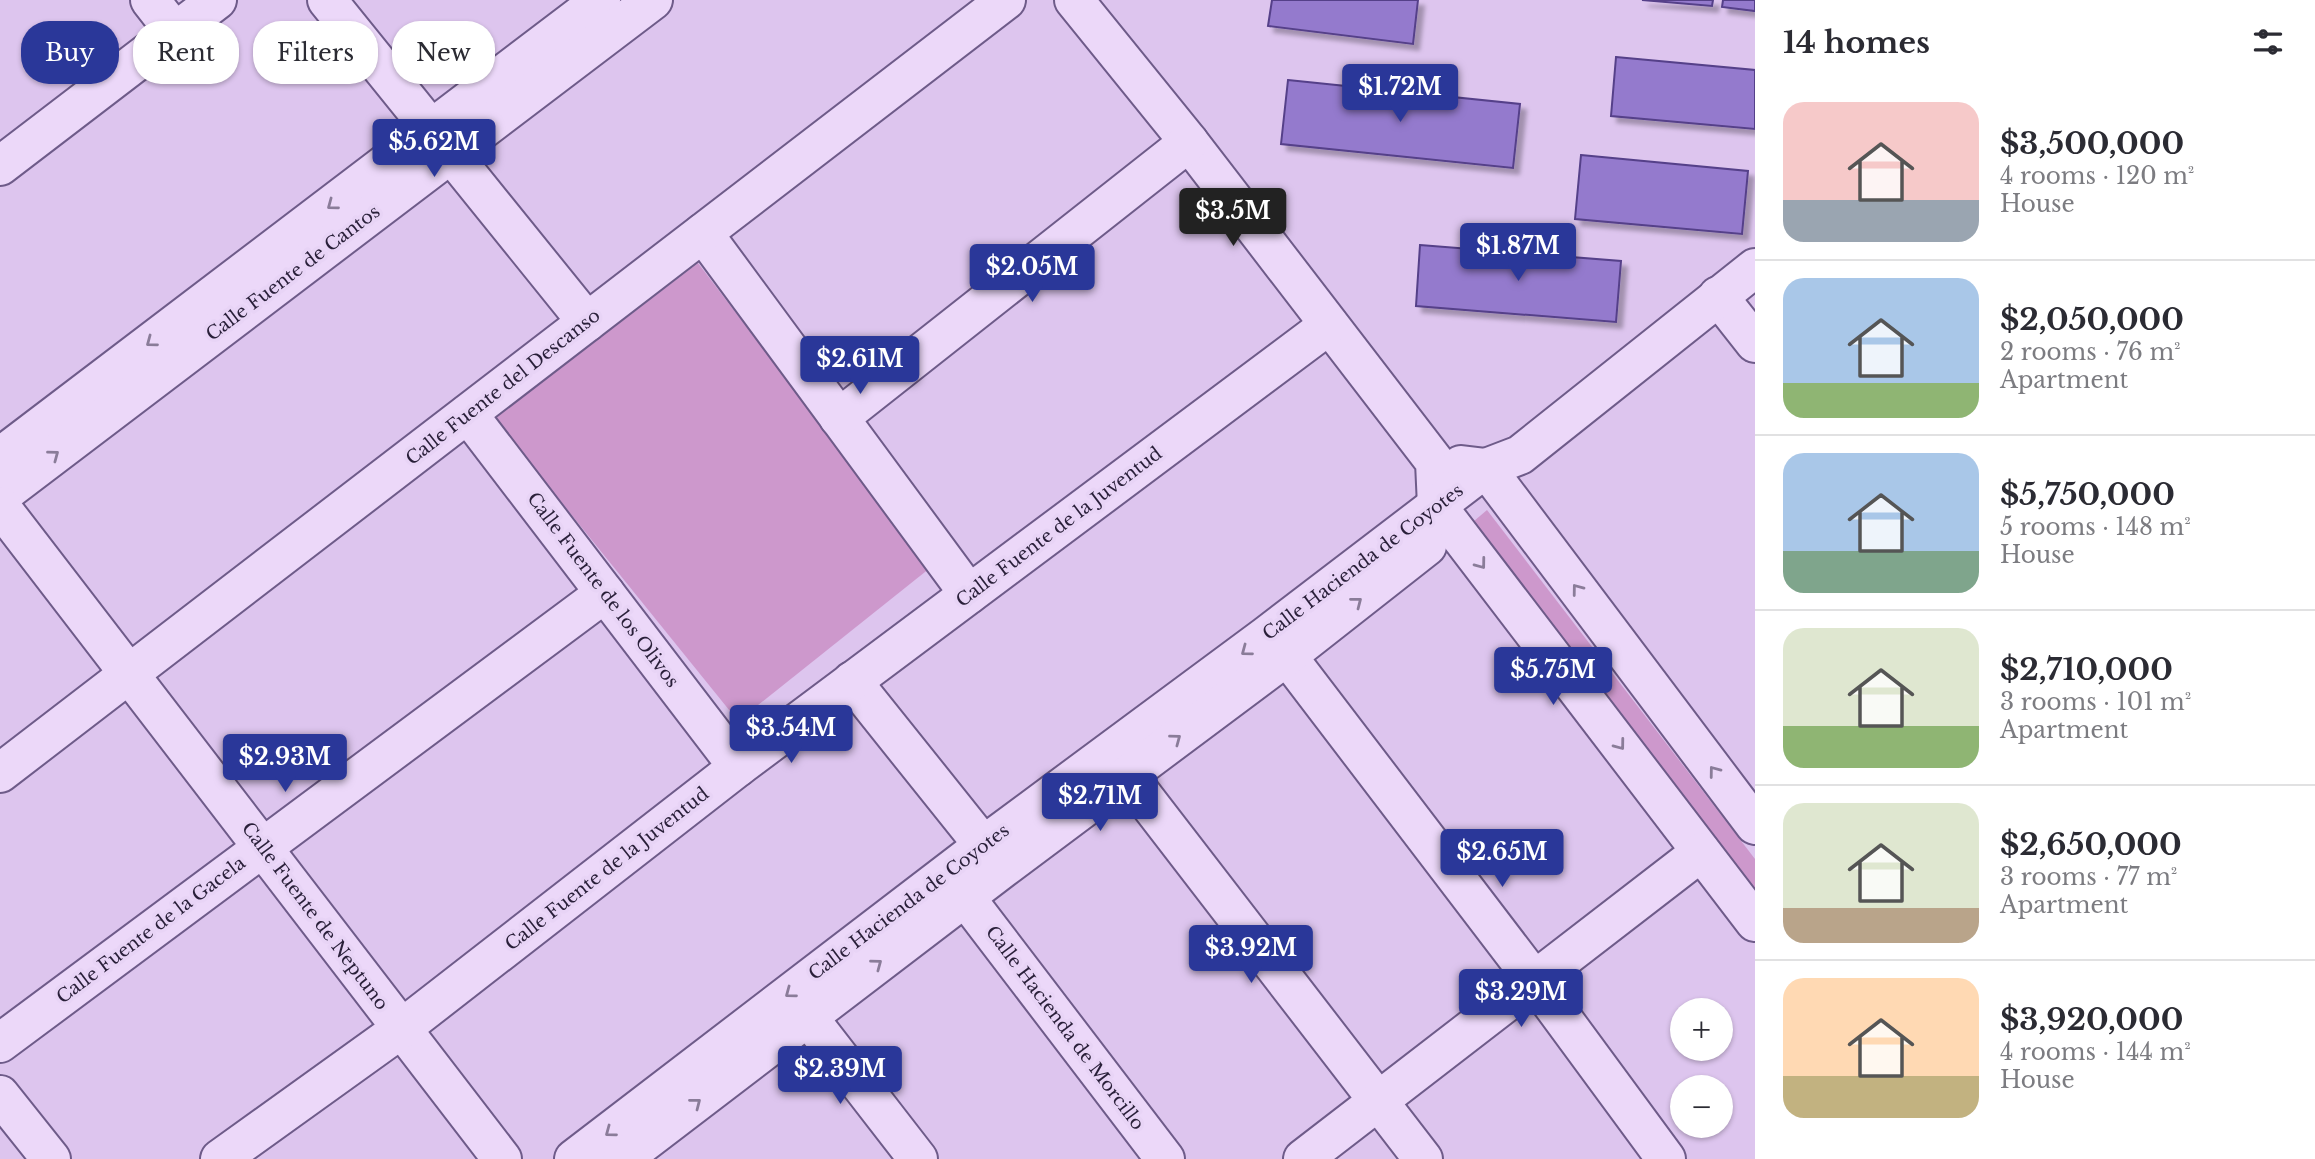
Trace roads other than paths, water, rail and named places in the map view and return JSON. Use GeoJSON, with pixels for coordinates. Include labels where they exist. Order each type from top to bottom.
{"type":"FeatureCollection","features":[{"type":"Feature","properties":{"kind":"street"},"geometry":{"type":"LineString","coordinates":[[150,0],[166,21]]}},
{"type":"Feature","properties":{"kind":"street"},"geometry":{"type":"LineString","coordinates":[[189,21],[217,0]]}},
{"type":"Feature","properties":{"kind":"street"},"geometry":{"type":"LineString","coordinates":[[327,0],[587,322]]}},
{"type":"Feature","properties":{"kind":"street","name":"Calle Fuente de Cantos"},"geometry":{"type":"LineString","coordinates":[[0,496],[442,141],[601,0]]}},
{"type":"Feature","properties":{"kind":"street","name":"Calle Fuente de Cantos"},"geometry":{"type":"LineString","coordinates":[[0,457],[442,141],[653,0]]}},
{"type":"Feature","properties":{"kind":"street","name":"Calle Fuente del Descanso"},"geometry":{"type":"LineString","coordinates":[[0,774],[1006,0]]}},
{"type":"Feature","properties":{"kind":"street"},"geometry":{"type":"LineString","coordinates":[[1074,0],[1189,142],[1435,462],[1445,516],[1755,922]]}},
{"type":"Feature","properties":{"kind":"street"},"geometry":{"type":"LineString","coordinates":[[0,166],[133,64]]}},
{"type":"Feature","properties":{"kind":"street"},"geometry":{"type":"LineString","coordinates":[[839,418],[1189,142]]}},
{"type":"Feature","properties":{"kind":"street"},"geometry":{"type":"LineString","coordinates":[[704,233],[969,594]]}},
{"type":"Feature","properties":{"kind":"street","name":"Calle Hacienda de Coyotes"},"geometry":{"type":"LineString","coordinates":[[574,1159],[993,857],[1445,516],[1755,268]]}},
{"type":"Feature","properties":{"kind":"street"},"geometry":{"type":"LineString","coordinates":[[1718,296],[1755,343]]}},
{"type":"Feature","properties":{"kind":"street","name":"Calle Fuente de la Juventud"},"geometry":{"type":"LineString","coordinates":[[220,1159],[401,1028],[738,767],[1329,325]]}},
{"type":"Feature","properties":{"kind":"street","name":"Calle Fuente de los Olivos"},"geometry":{"type":"LineString","coordinates":[[468,414],[738,767]]}},
{"type":"Feature","properties":{"kind":"street"},"geometry":{"type":"LineString","coordinates":[[1435,462],[1502,470],[1754,823]]}},
{"type":"Feature","properties":{"kind":"street","name":"Calle Fuente de Neptuno"},"geometry":{"type":"LineString","coordinates":[[0,506],[502,1159]]}},
{"type":"Feature","properties":{"kind":"street","name":"Calle Hacienda de Coyotes"},"geometry":{"type":"LineString","coordinates":[[646,1152],[808,1017],[965,897],[993,857],[1127,775],[1287,656],[1445,516]]}},
{"type":"Feature","properties":{"kind":"street","name":"Calle Fuente de la Gacela"},"geometry":{"type":"LineString","coordinates":[[0,1043],[605,593]]}},
{"type":"Feature","properties":{"kind":"street"},"geometry":{"type":"LineString","coordinates":[[1287,656],[1535,981],[1666,1159]]}},
{"type":"Feature","properties":{"kind":"street"},"geometry":{"type":"LineString","coordinates":[[852,681],[993,857]]}},
{"type":"Feature","properties":{"kind":"street"},"geometry":{"type":"LineString","coordinates":[[1127,775],[1423,1159]]}},
{"type":"Feature","properties":{"kind":"street"},"geometry":{"type":"LineString","coordinates":[[1303,1159],[1702,852]]}},
{"type":"Feature","properties":{"kind":"street","name":"Calle Hacienda de Morcillo"},"geometry":{"type":"LineString","coordinates":[[965,897],[1165,1159]]}},
{"type":"Feature","properties":{"kind":"street"},"geometry":{"type":"LineString","coordinates":[[808,1017],[918,1159]]}},
{"type":"Feature","properties":{"kind":"street"},"geometry":{"type":"LineString","coordinates":[[0,1094],[51,1159]]}}]}
